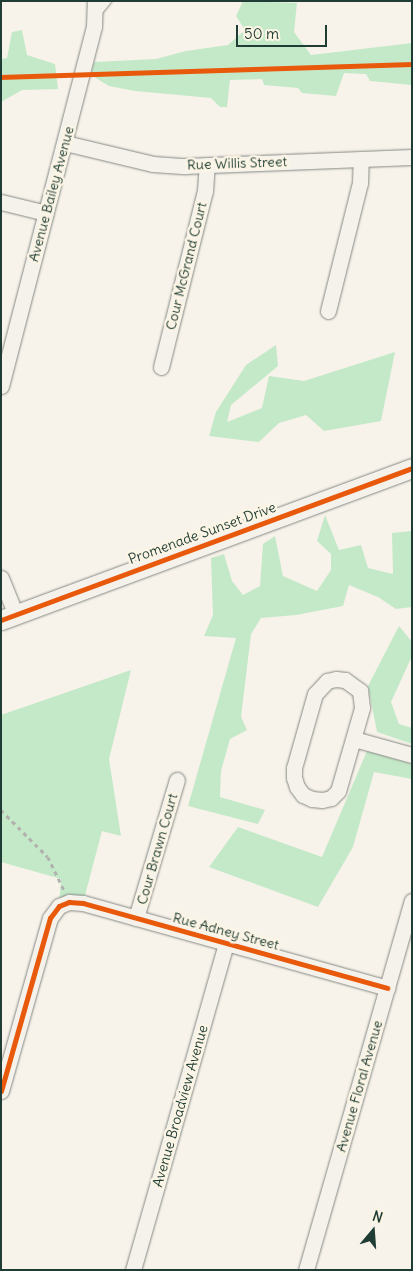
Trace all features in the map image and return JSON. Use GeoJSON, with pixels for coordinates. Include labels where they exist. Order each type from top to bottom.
{"type":"FeatureCollection","features":[{"type":"Feature","properties":{"kind":"street","name":"Avenue Bailey Avenue"},"geometry":{"type":"LineString","coordinates":[[1,386],[65,143],[95,8]]}},
{"type":"Feature","properties":{"kind":"street","name":"Rue Willis Street"},"geometry":{"type":"LineString","coordinates":[[65,143],[153,164],[207,165],[412,157]]}},
{"type":"Feature","properties":{"kind":"street"},"geometry":{"type":"LineString","coordinates":[[328,311],[360,183],[362,159]]}},
{"type":"Feature","properties":{"kind":"street","name":"Cour McGrand Court"},"geometry":{"type":"LineString","coordinates":[[161,367],[205,191],[207,165]]}},
{"type":"Feature","properties":{"kind":"street"},"geometry":{"type":"LineString","coordinates":[[1,202],[46,213]]}},
{"type":"Feature","properties":{"kind":"street","name":"Promenade Sunset Drive"},"geometry":{"type":"LineString","coordinates":[[8,618],[412,468]]}},
{"type":"Feature","properties":{"kind":"street"},"geometry":{"type":"LineString","coordinates":[[1,578],[8,618]]}},
{"type":"Feature","properties":{"kind":"street"},"geometry":{"type":"LineString","coordinates":[[345,680],[360,691],[362,708],[354,739],[338,791],[331,798],[322,800],[312,800],[303,795],[297,787],[294,778],[294,768],[315,694],[320,686],[327,682],[345,680]]}},
{"type":"Feature","properties":{"kind":"street"},"geometry":{"type":"LineString","coordinates":[[354,739],[412,755]]}},
{"type":"Feature","properties":{"kind":"street","name":"Cour Brawn Court"},"geometry":{"type":"LineString","coordinates":[[136,918],[177,780]]}},
{"type":"Feature","properties":{"kind":"street","name":"Avenue Floral Avenue"},"geometry":{"type":"LineString","coordinates":[[306,1270],[412,902]]}},
{"type":"Feature","properties":{"kind":"street","name":"Rue Adney Street"},"geometry":{"type":"LineString","coordinates":[[64,904],[83,903],[387,988]]}},
{"type":"Feature","properties":{"kind":"street"},"geometry":{"type":"LineString","coordinates":[[1,1091],[50,918],[64,904]]}},
{"type":"Feature","properties":{"kind":"street","name":"Avenue Broadview Avenue"},"geometry":{"type":"LineString","coordinates":[[133,1270],[226,943]]}},
{"type":"Feature","properties":{"kind":"lane"},"geometry":{"type":"LineString","coordinates":[[95,8],[107,1]]}},
{"type":"Feature","properties":{"kind":"path"},"geometry":{"type":"LineString","coordinates":[[1,810],[48,857],[64,904]]}},
{"type":"Feature","properties":{"kind":"green space"},"geometry":{"type":"Polygon","coordinates":[[[243,1],[297,3],[294,32],[311,55],[412,43],[412,85],[370,81],[366,74],[344,73],[336,96],[302,93],[298,88],[264,85],[262,79],[230,80],[227,107],[220,107],[211,98],[135,91],[109,86],[91,75],[94,62],[156,59],[186,51],[228,45],[245,30],[236,16],[243,1]]]}},
{"type":"Feature","properties":{"kind":"green space"},"geometry":{"type":"Polygon","coordinates":[[[22,30],[27,55],[55,64],[58,89],[22,90],[1,102],[1,59],[7,58],[12,32],[22,30]]]}},
{"type":"Feature","properties":{"kind":"green space"},"geometry":{"type":"Polygon","coordinates":[[[276,345],[278,366],[231,405],[227,422],[262,408],[269,376],[304,381],[395,352],[381,421],[324,431],[306,415],[279,423],[259,442],[209,436],[216,412],[246,365],[276,345]]]}},
{"type":"Feature","properties":{"kind":"green space"},"geometry":{"type":"Polygon","coordinates":[[[325,515],[339,550],[361,545],[368,568],[393,574],[392,533],[412,531],[412,607],[396,609],[378,597],[349,585],[343,606],[296,615],[261,618],[251,634],[241,717],[247,730],[230,739],[221,771],[220,797],[265,810],[258,824],[188,806],[236,638],[204,636],[213,615],[211,558],[224,554],[232,581],[243,595],[260,586],[263,544],[275,536],[283,576],[317,591],[331,570],[331,554],[317,541],[325,515]]]}},
{"type":"Feature","properties":{"kind":"green space"},"geometry":{"type":"Polygon","coordinates":[[[399,626],[412,642],[412,656],[391,702],[399,724],[412,728],[412,744],[377,732],[368,686],[399,626]]]}},
{"type":"Feature","properties":{"kind":"green space"},"geometry":{"type":"Polygon","coordinates":[[[131,670],[109,759],[121,836],[102,831],[83,903],[59,906],[61,879],[1,862],[1,715],[131,670]]]}},
{"type":"Feature","properties":{"kind":"green space"},"geometry":{"type":"Polygon","coordinates":[[[367,751],[412,764],[412,779],[374,772],[353,847],[318,907],[209,867],[238,827],[322,857],[367,751]]]}},
{"type":"Feature","properties":{"kind":"cycle path"},"geometry":{"type":"LineString","coordinates":[[1,77],[412,64]]}},
{"type":"Feature","properties":{"kind":"cycle path"},"geometry":{"type":"LineString","coordinates":[[1,620],[412,468]]}},
{"type":"Feature","properties":{"kind":"cycle path"},"geometry":{"type":"LineString","coordinates":[[1,1091],[50,918],[59,906],[69,902],[83,903],[387,988]]}}]}
